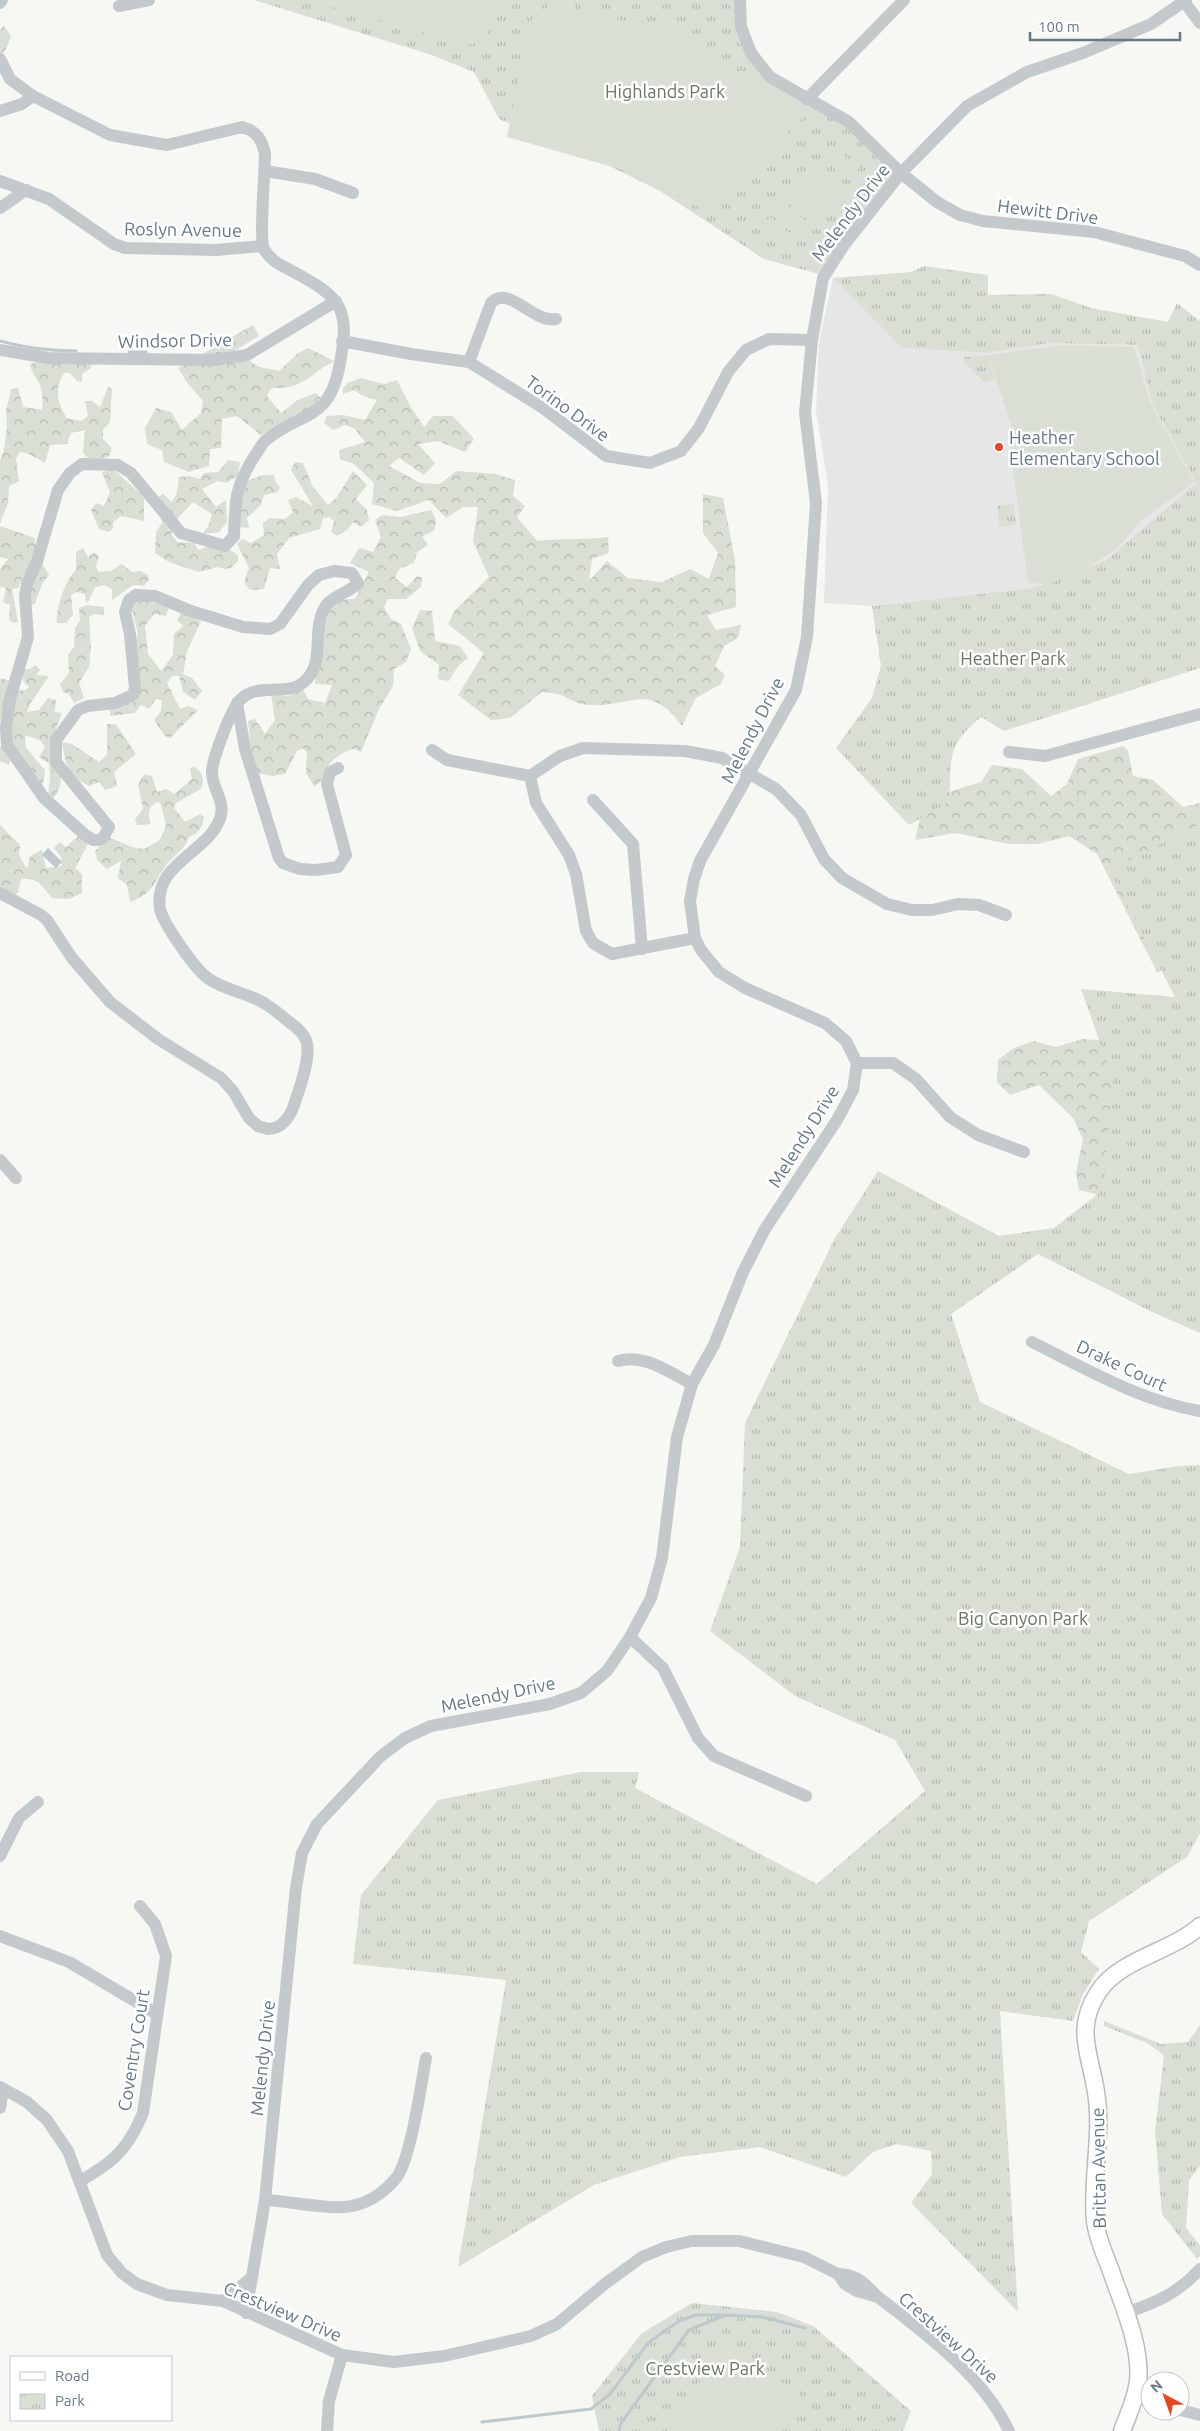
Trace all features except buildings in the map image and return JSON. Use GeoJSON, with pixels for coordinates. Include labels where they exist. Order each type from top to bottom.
{"type":"FeatureCollection","features":[{"type":"Feature","properties":{"kind":"main road","name":"Brittan Avenue"},"geometry":{"type":"LineString","coordinates":[[1140,2384],[1134,2340],[1095,2222],[1099,2122],[1096,2092],[1085,2044],[1086,2022],[1091,2006],[1108,1979],[1121,1970],[1183,1940],[1200,1926]]}},
{"type":"Feature","properties":{"kind":"main road","name":"Brittan Avenue"},"geometry":{"type":"LineString","coordinates":[[1122,2431],[1140,2404]]}},
{"type":"Feature","properties":{"kind":"street"},"geometry":{"type":"LineString","coordinates":[[119,6],[149,0]]}},
{"type":"Feature","properties":{"kind":"street","name":"Hewitt Drive"},"geometry":{"type":"LineString","coordinates":[[740,0],[741,27],[752,52],[770,77],[849,122],[901,173],[937,202],[960,215],[983,221],[1094,232],[1185,256],[1200,265]]}},
{"type":"Feature","properties":{"kind":"street"},"geometry":{"type":"LineString","coordinates":[[807,99],[904,0]]}},
{"type":"Feature","properties":{"kind":"street"},"geometry":{"type":"LineString","coordinates":[[1184,0],[1200,24]]}},
{"type":"Feature","properties":{"kind":"street","name":"Melendy Drive"},"geometry":{"type":"LineString","coordinates":[[246,2313],[265,2200],[296,1888],[302,1854],[317,1824],[381,1756],[405,1738],[430,1726],[550,1704],[581,1693],[607,1671],[630,1637],[650,1598],[662,1558],[677,1436],[692,1384],[714,1345],[743,1272],[765,1229],[837,1120],[853,1090],[857,1063],[846,1041],[825,1023],[745,988],[719,972],[701,950],[695,938],[690,901],[700,861],[751,774],[796,690],[807,637],[816,515],[805,413],[812,340],[823,278],[844,245],[901,173],[967,106],[1027,72],[1083,53],[1151,24],[1184,0]]}},
{"type":"Feature","properties":{"kind":"street"},"geometry":{"type":"LineString","coordinates":[[0,59],[10,79],[34,96],[110,135],[168,145],[242,127],[250,129],[262,142],[265,171],[263,246],[271,260],[327,292],[341,308],[344,319],[332,393],[323,406],[309,417],[287,425],[264,442],[239,484],[235,502],[234,536],[225,546],[180,533],[131,473],[118,465],[82,464],[70,473],[58,490],[37,561],[27,584],[25,596],[28,637],[10,699],[6,728],[7,745],[44,798],[93,840],[103,838],[110,828],[56,762],[56,740],[78,710],[88,706],[115,703],[133,695],[135,688],[130,634],[125,612],[129,600],[136,595],[156,596],[192,611],[243,627],[270,629],[280,624],[308,585],[319,575],[334,571],[352,573],[358,583],[351,590],[336,597],[326,606],[320,617],[316,668],[305,682],[296,687],[265,688],[247,694],[237,703],[226,724],[212,772],[222,806],[222,813],[217,826],[173,867],[161,892],[160,908],[167,926],[208,979],[264,1003],[299,1030],[307,1041],[308,1054],[292,1112],[284,1123],[272,1129],[263,1128],[249,1118],[233,1091],[221,1078],[158,1038],[110,1002],[72,958],[47,920],[35,911],[0,893]]}},
{"type":"Feature","properties":{"kind":"street"},"geometry":{"type":"LineString","coordinates":[[0,111],[22,104],[34,96]]}},
{"type":"Feature","properties":{"kind":"street"},"geometry":{"type":"LineString","coordinates":[[265,171],[315,179],[353,193]]}},
{"type":"Feature","properties":{"kind":"street","name":"Roslyn Avenue"},"geometry":{"type":"LineString","coordinates":[[0,181],[49,198],[114,244],[125,248],[216,250],[263,246]]}},
{"type":"Feature","properties":{"kind":"street"},"geometry":{"type":"LineString","coordinates":[[0,208],[26,190]]}},
{"type":"Feature","properties":{"kind":"street"},"geometry":{"type":"LineString","coordinates":[[469,362],[491,303],[498,297],[507,297],[544,319],[556,319]]}},
{"type":"Feature","properties":{"kind":"street","name":"Windsor Drive"},"geometry":{"type":"LineString","coordinates":[[0,350],[49,358],[214,360],[247,355],[336,301]]}},
{"type":"Feature","properties":{"kind":"street","name":"Torino Drive"},"geometry":{"type":"LineString","coordinates":[[342,340],[411,354],[469,362],[543,408],[606,456],[650,464],[681,451],[699,428],[728,372],[746,350],[769,339],[812,340]]}},
{"type":"Feature","properties":{"kind":"street"},"geometry":{"type":"LineString","coordinates":[[237,703],[244,749],[269,824],[275,850],[283,862],[300,869],[316,870],[338,867],[342,862],[346,855],[327,784],[330,772],[338,768]]}},
{"type":"Feature","properties":{"kind":"street"},"geometry":{"type":"LineString","coordinates":[[1009,752],[1045,756],[1200,714]]}},
{"type":"Feature","properties":{"kind":"street"},"geometry":{"type":"LineString","coordinates":[[432,750],[447,760],[530,776],[560,756],[583,748],[685,751],[722,758],[776,789],[801,815],[824,859],[842,878],[887,904],[912,910],[932,910],[958,904],[979,905],[1006,916]]}},
{"type":"Feature","properties":{"kind":"street"},"geometry":{"type":"LineString","coordinates":[[530,776],[536,803],[569,855],[576,874],[586,931],[593,943],[612,954],[695,938]]}},
{"type":"Feature","properties":{"kind":"street"},"geometry":{"type":"LineString","coordinates":[[593,800],[633,844],[642,949]]}},
{"type":"Feature","properties":{"kind":"street"},"geometry":{"type":"LineString","coordinates":[[857,1063],[893,1063],[916,1079],[950,1117],[978,1135],[1024,1152]]}},
{"type":"Feature","properties":{"kind":"street"},"geometry":{"type":"LineString","coordinates":[[0,1160],[16,1178]]}},
{"type":"Feature","properties":{"kind":"street","name":"Drake Court"},"geometry":{"type":"LineString","coordinates":[[1032,1342],[1163,1403],[1200,1411]]}},
{"type":"Feature","properties":{"kind":"street"},"geometry":{"type":"LineString","coordinates":[[618,1361],[627,1358],[648,1361],[692,1384]]}},
{"type":"Feature","properties":{"kind":"street"},"geometry":{"type":"LineString","coordinates":[[630,1637],[663,1668],[698,1738],[714,1756],[806,1796]]}},
{"type":"Feature","properties":{"kind":"street"},"geometry":{"type":"LineString","coordinates":[[0,1856],[19,1818],[38,1802]]}},
{"type":"Feature","properties":{"kind":"street","name":"Coventry Court"},"geometry":{"type":"LineString","coordinates":[[80,2181],[108,2165],[120,2154],[134,2136],[143,2113],[166,1956],[155,1924],[140,1906]]}},
{"type":"Feature","properties":{"kind":"street"},"geometry":{"type":"LineString","coordinates":[[0,1936],[69,1962],[157,2014]]}},
{"type":"Feature","properties":{"kind":"street"},"geometry":{"type":"LineString","coordinates":[[265,2200],[345,2207],[363,2203],[380,2194],[398,2176],[407,2154],[426,2058]]}},
{"type":"Feature","properties":{"kind":"street"},"geometry":{"type":"LineString","coordinates":[[0,2108],[2,2088]]}},
{"type":"Feature","properties":{"kind":"street","name":"Crestview Drive"},"geometry":{"type":"LineString","coordinates":[[2,2088],[27,2102],[47,2120],[68,2151],[107,2255],[122,2273],[137,2284],[167,2295],[223,2301],[342,2355],[394,2362],[444,2356],[531,2336],[557,2324],[606,2283],[642,2257],[666,2247],[692,2241],[739,2240],[804,2258],[838,2274],[852,2274],[864,2282],[878,2297],[975,2380],[1000,2413],[1009,2431]]}},
{"type":"Feature","properties":{"kind":"street"},"geometry":{"type":"LineString","coordinates":[[1126,2313],[1163,2300],[1185,2286],[1200,2269]]}},
{"type":"Feature","properties":{"kind":"street"},"geometry":{"type":"LineString","coordinates":[[223,2301],[252,2277]]}},
{"type":"Feature","properties":{"kind":"street"},"geometry":{"type":"LineString","coordinates":[[327,2431],[329,2400],[342,2355]]}},
{"type":"Feature","properties":{"kind":"shaded area","name":"Heather Elementary School"},"geometry":{"type":"Polygon","coordinates":[[[833,278],[902,348],[986,353],[1050,343],[1138,345],[1152,404],[1196,483],[1106,560],[1033,588],[872,606],[824,603],[828,486],[816,411],[819,342],[833,278]]]}},
{"type":"Feature","properties":{"kind":"shaded area"},"geometry":{"type":"Polygon","coordinates":[[[48,848],[62,862],[56,868],[42,855],[48,848]]]}},
{"type":"Feature","properties":{"kind":"green space","name":"Highlands Park"},"geometry":{"type":"Polygon","coordinates":[[[254,0],[736,0],[750,57],[819,104],[904,172],[819,274],[764,259],[660,191],[583,153],[499,119],[474,72],[432,55],[254,0]]]}},
{"type":"Feature","properties":{"kind":"green space"},"geometry":{"type":"Polygon","coordinates":[[[308,0],[493,0],[485,41],[468,45],[308,0]]]}},
{"type":"Feature","properties":{"kind":"green space"},"geometry":{"type":"Polygon","coordinates":[[[550,0],[574,0],[576,11],[698,36],[723,70],[752,72],[803,117],[710,213],[644,176],[507,137],[529,22],[548,7],[550,0]]]}},
{"type":"Feature","properties":{"kind":"green space"},"geometry":{"type":"Polygon","coordinates":[[[4,26],[11,36],[7,47],[0,57],[0,29],[4,26]]]}},
{"type":"Feature","properties":{"kind":"green space"},"geometry":{"type":"Polygon","coordinates":[[[832,145],[859,168],[848,180],[821,157],[832,145]]]}},
{"type":"Feature","properties":{"kind":"green space"},"geometry":{"type":"Polygon","coordinates":[[[814,165],[841,189],[831,201],[803,178],[814,165]]]}},
{"type":"Feature","properties":{"kind":"green space"},"geometry":{"type":"Polygon","coordinates":[[[801,181],[828,204],[818,217],[790,193],[801,181]]]}},
{"type":"Feature","properties":{"kind":"green space"},"geometry":{"type":"Polygon","coordinates":[[[783,201],[810,225],[800,237],[772,214],[783,201]]]}},
{"type":"Feature","properties":{"kind":"green space"},"geometry":{"type":"Polygon","coordinates":[[[770,217],[798,240],[787,253],[759,229],[770,217]]]}},
{"type":"Feature","properties":{"kind":"green space","name":"Heather Park"},"geometry":{"type":"Polygon","coordinates":[[[924,266],[988,275],[988,295],[1051,294],[1091,308],[1168,322],[1177,303],[1200,321],[1200,668],[1004,731],[981,717],[969,727],[956,745],[951,764],[949,802],[909,825],[836,748],[872,698],[881,666],[872,606],[1033,588],[1106,560],[1196,483],[1152,404],[1138,345],[1050,343],[986,353],[902,348],[833,278],[911,272],[924,266]]]}},
{"type":"Feature","properties":{"kind":"green space"},"geometry":{"type":"Polygon","coordinates":[[[253,325],[259,336],[234,351],[259,367],[279,371],[297,354],[308,348],[334,361],[298,384],[282,388],[271,388],[267,396],[281,413],[298,400],[316,393],[322,399],[304,412],[261,435],[237,416],[222,419],[221,448],[210,449],[209,466],[189,472],[164,462],[162,450],[147,444],[145,428],[156,408],[171,412],[182,430],[201,413],[203,401],[188,384],[178,368],[253,325]]]}},
{"type":"Feature","properties":{"kind":"green space"},"geometry":{"type":"Polygon","coordinates":[[[1062,345],[1134,347],[1150,402],[1194,482],[1144,518],[1114,551],[1076,574],[1049,584],[1028,583],[1010,444],[1015,437],[988,355],[1062,345]]]}},
{"type":"Feature","properties":{"kind":"green space"},"geometry":{"type":"Polygon","coordinates":[[[988,355],[995,379],[984,382],[963,362],[964,357],[988,355]]]}},
{"type":"Feature","properties":{"kind":"green space"},"geometry":{"type":"Polygon","coordinates":[[[37,361],[90,363],[91,368],[82,374],[82,382],[77,381],[70,373],[64,373],[58,390],[59,401],[67,418],[82,421],[88,416],[85,401],[92,401],[100,407],[108,387],[112,389],[110,422],[103,430],[103,439],[112,448],[109,456],[101,459],[88,458],[83,452],[85,430],[71,433],[67,444],[50,445],[45,463],[29,454],[20,452],[16,459],[19,481],[9,486],[8,503],[0,524],[0,461],[4,450],[7,425],[6,411],[11,389],[18,388],[23,407],[42,410],[41,389],[30,365],[37,361]]]}},
{"type":"Feature","properties":{"kind":"green space"},"geometry":{"type":"Polygon","coordinates":[[[361,378],[384,384],[397,380],[410,406],[424,427],[433,416],[453,416],[474,439],[465,452],[438,441],[418,444],[435,463],[424,475],[399,458],[389,466],[420,483],[440,484],[456,471],[496,474],[515,480],[513,496],[525,506],[517,517],[537,541],[608,537],[609,553],[592,559],[589,581],[607,561],[628,578],[662,582],[690,569],[709,579],[718,553],[703,533],[703,494],[723,498],[735,560],[736,607],[707,615],[716,630],[741,625],[738,638],[724,646],[715,666],[725,675],[721,684],[696,698],[682,726],[669,711],[658,703],[647,700],[598,705],[579,703],[559,694],[542,692],[510,718],[491,720],[458,695],[484,653],[448,624],[455,610],[489,577],[473,541],[478,507],[463,507],[446,518],[429,500],[397,511],[372,504],[374,483],[354,464],[340,459],[339,450],[365,442],[355,429],[345,425],[334,430],[324,423],[327,416],[343,415],[365,420],[377,400],[361,395],[354,390],[343,394],[343,388],[348,383],[361,378]]]}},
{"type":"Feature","properties":{"kind":"green space"},"geometry":{"type":"Polygon","coordinates":[[[228,460],[240,462],[238,476],[226,483],[218,481],[202,489],[216,507],[226,500],[227,522],[219,532],[202,534],[209,525],[212,514],[193,502],[177,519],[171,534],[177,542],[194,543],[198,550],[208,547],[219,547],[230,550],[238,556],[238,561],[231,568],[217,567],[199,572],[169,562],[155,553],[156,532],[162,523],[155,499],[163,494],[172,502],[177,493],[179,477],[189,476],[200,479],[204,473],[218,472],[228,460]]]}},
{"type":"Feature","properties":{"kind":"green space"},"geometry":{"type":"Polygon","coordinates":[[[295,462],[303,463],[313,487],[328,505],[337,497],[353,471],[367,485],[356,499],[367,510],[369,520],[361,527],[353,522],[348,529],[337,536],[331,532],[334,521],[329,517],[323,518],[320,529],[289,538],[277,554],[280,569],[270,568],[264,589],[250,590],[244,582],[249,568],[237,544],[242,539],[251,543],[264,535],[263,523],[270,518],[285,519],[293,512],[288,500],[296,497],[313,506],[291,470],[295,462]]]}},
{"type":"Feature","properties":{"kind":"green space"},"geometry":{"type":"Polygon","coordinates":[[[113,469],[144,497],[144,521],[121,516],[113,522],[113,528],[109,532],[99,529],[91,510],[96,503],[104,506],[110,493],[102,472],[113,469]]]}},
{"type":"Feature","properties":{"kind":"green space"},"geometry":{"type":"Polygon","coordinates":[[[263,475],[274,475],[276,483],[280,487],[278,492],[264,495],[261,505],[247,518],[249,528],[238,527],[244,482],[263,475]]]}},
{"type":"Feature","properties":{"kind":"green space"},"geometry":{"type":"Polygon","coordinates":[[[1014,503],[1016,525],[1000,527],[997,506],[1014,503]]]}},
{"type":"Feature","properties":{"kind":"green space"},"geometry":{"type":"Polygon","coordinates":[[[431,510],[436,520],[434,531],[422,536],[428,545],[417,552],[414,563],[399,569],[395,578],[407,587],[417,576],[422,578],[421,587],[406,599],[388,599],[384,607],[391,619],[401,624],[411,649],[406,662],[394,669],[393,686],[379,709],[361,752],[353,749],[341,754],[329,765],[321,782],[314,786],[306,773],[307,752],[303,748],[297,751],[285,774],[272,776],[258,773],[251,749],[248,721],[255,719],[265,734],[275,720],[271,694],[288,696],[303,689],[308,699],[325,703],[332,685],[315,684],[326,619],[336,603],[355,599],[369,572],[350,563],[359,548],[373,552],[381,537],[375,520],[382,515],[401,517],[431,510]]]}},
{"type":"Feature","properties":{"kind":"green space"},"geometry":{"type":"Polygon","coordinates":[[[0,526],[35,538],[35,545],[44,554],[43,565],[49,575],[42,584],[35,604],[31,605],[26,571],[18,588],[12,589],[18,622],[13,623],[9,620],[10,605],[3,602],[6,588],[0,587],[0,569],[8,559],[0,557],[0,526]]]}},
{"type":"Feature","properties":{"kind":"green space"},"geometry":{"type":"Polygon","coordinates":[[[83,548],[88,557],[94,552],[99,557],[96,566],[98,572],[111,571],[122,564],[132,572],[140,571],[148,575],[149,579],[144,586],[133,585],[112,600],[112,589],[104,585],[95,587],[89,601],[86,603],[85,594],[77,592],[71,595],[73,615],[66,623],[57,623],[62,595],[72,574],[76,570],[76,552],[83,548]]]}},
{"type":"Feature","properties":{"kind":"green space"},"geometry":{"type":"Polygon","coordinates":[[[141,599],[169,607],[166,616],[154,614],[145,626],[148,654],[161,671],[173,655],[174,634],[183,626],[177,620],[181,613],[198,618],[201,622],[187,651],[183,674],[192,678],[202,691],[195,700],[183,692],[179,676],[172,676],[167,683],[180,709],[188,706],[198,710],[170,738],[165,736],[154,720],[161,711],[162,700],[156,699],[149,709],[141,705],[135,713],[110,716],[110,710],[137,700],[139,672],[136,663],[138,655],[135,642],[138,634],[132,610],[135,602],[141,599]]]}},
{"type":"Feature","properties":{"kind":"green space"},"geometry":{"type":"Polygon","coordinates":[[[87,605],[105,607],[103,615],[94,614],[89,617],[91,647],[89,667],[79,683],[84,698],[74,703],[69,694],[63,692],[60,684],[69,673],[68,655],[74,647],[75,628],[80,621],[79,608],[87,605]]]}},
{"type":"Feature","properties":{"kind":"green space"},"geometry":{"type":"Polygon","coordinates":[[[420,610],[432,611],[435,641],[460,646],[468,658],[458,666],[449,681],[438,679],[439,665],[420,651],[412,628],[420,610]]]}},
{"type":"Feature","properties":{"kind":"green space"},"geometry":{"type":"Polygon","coordinates":[[[36,665],[40,670],[36,675],[49,676],[30,704],[27,712],[39,710],[48,698],[56,700],[55,712],[62,713],[55,735],[61,777],[60,785],[52,800],[48,796],[49,763],[39,757],[45,747],[40,740],[25,735],[26,748],[45,769],[43,785],[40,787],[10,760],[9,765],[0,761],[0,747],[9,743],[16,691],[25,690],[29,687],[23,681],[23,669],[29,669],[36,665]]]}},
{"type":"Feature","properties":{"kind":"green space"},"geometry":{"type":"Polygon","coordinates":[[[0,678],[10,681],[0,723],[0,678]]]}},
{"type":"Feature","properties":{"kind":"green space"},"geometry":{"type":"Polygon","coordinates":[[[107,724],[116,724],[136,754],[114,772],[117,786],[105,790],[99,782],[89,786],[76,778],[66,763],[62,742],[72,744],[99,762],[107,755],[107,724]]]}},
{"type":"Feature","properties":{"kind":"green space"},"geometry":{"type":"Polygon","coordinates":[[[1123,746],[1128,751],[1133,776],[1153,780],[1183,807],[1200,803],[1200,954],[1191,960],[1157,972],[1097,854],[1069,836],[1038,844],[1008,844],[956,833],[915,840],[922,810],[939,795],[981,782],[992,765],[1022,769],[1051,796],[1067,784],[1078,759],[1123,746]]]}},
{"type":"Feature","properties":{"kind":"green space"},"geometry":{"type":"Polygon","coordinates":[[[194,766],[202,776],[201,789],[176,803],[174,808],[185,822],[200,814],[204,818],[201,827],[198,832],[189,837],[185,845],[167,864],[149,891],[130,902],[127,885],[118,878],[121,861],[107,869],[97,860],[95,851],[109,837],[132,847],[144,849],[160,840],[166,826],[161,804],[157,802],[150,809],[151,824],[137,825],[135,819],[143,809],[138,785],[144,774],[152,776],[157,792],[166,789],[174,794],[192,779],[190,769],[194,766]]]}},
{"type":"Feature","properties":{"kind":"green space","name":"Big Canyon Park"},"geometry":{"type":"Polygon","coordinates":[[[1200,824],[1200,1333],[1150,1311],[1038,1254],[951,1314],[980,1402],[1129,1474],[1179,1466],[1200,1465],[1200,1833],[1187,1857],[1089,1921],[1081,1952],[1099,1969],[1083,1994],[1073,2021],[1000,2011],[1018,2312],[911,2203],[932,2174],[931,2151],[896,2144],[873,2152],[846,2177],[760,2147],[680,2157],[594,2185],[458,2267],[506,1980],[353,1964],[361,1895],[438,1800],[581,1772],[639,1772],[635,1788],[817,1884],[925,1791],[895,1740],[795,1696],[710,1631],[740,1547],[745,1423],[835,1238],[878,1171],[999,1236],[1054,1228],[1103,1190],[1113,1079],[1081,989],[1175,997],[1110,870],[1200,824]]]}},
{"type":"Feature","properties":{"kind":"green space"},"geometry":{"type":"Polygon","coordinates":[[[0,825],[20,845],[19,855],[27,869],[30,856],[42,850],[46,868],[62,866],[61,857],[54,848],[60,842],[66,847],[79,835],[88,844],[75,868],[82,874],[82,893],[69,899],[52,898],[39,883],[32,879],[21,879],[18,892],[14,895],[0,886],[0,825]]]}},
{"type":"Feature","properties":{"kind":"green space"},"geometry":{"type":"Polygon","coordinates":[[[1083,1039],[1121,1042],[1123,1201],[1079,1190],[1076,1173],[1083,1139],[1073,1118],[1039,1085],[1010,1095],[997,1082],[998,1060],[1012,1049],[1034,1041],[1055,1047],[1083,1039]]]}},
{"type":"Feature","properties":{"kind":"green space"},"geometry":{"type":"Polygon","coordinates":[[[1104,2021],[1161,2044],[1188,2042],[1200,2025],[1200,2166],[1189,2180],[1186,2228],[1200,2245],[1200,2256],[1197,2259],[1162,2214],[1155,2131],[1164,2055],[1147,2043],[1104,2026],[1104,2021]]]}},
{"type":"Feature","properties":{"kind":"green space","name":"Crestview Park"},"geometry":{"type":"Polygon","coordinates":[[[692,2303],[777,2312],[813,2326],[911,2411],[903,2431],[599,2431],[592,2396],[642,2333],[692,2303]]]}},
{"type":"Feature","properties":{"kind":"green space"},"geometry":{"type":"Polygon","coordinates":[[[724,2344],[801,2394],[778,2431],[668,2431],[724,2344]]]}},
{"type":"Feature","properties":{"kind":"waterway"},"geometry":{"type":"LineString","coordinates":[[0,341],[38,349],[76,351]]}},
{"type":"Feature","properties":{"kind":"waterway"},"geometry":{"type":"LineString","coordinates":[[129,352],[146,352]]}},
{"type":"Feature","properties":{"kind":"waterway"},"geometry":{"type":"LineString","coordinates":[[482,2422],[591,2409],[610,2394],[648,2343],[663,2332],[681,2320],[696,2315],[726,2315]]}},
{"type":"Feature","properties":{"kind":"waterway"},"geometry":{"type":"LineString","coordinates":[[619,2431],[621,2423],[689,2330],[726,2315],[762,2317],[805,2328]]}},
{"type":"Feature","properties":{"kind":"place","name":"Heather Elementary School"},"geometry":{"type":"Point","coordinates":[999,447]}}]}
